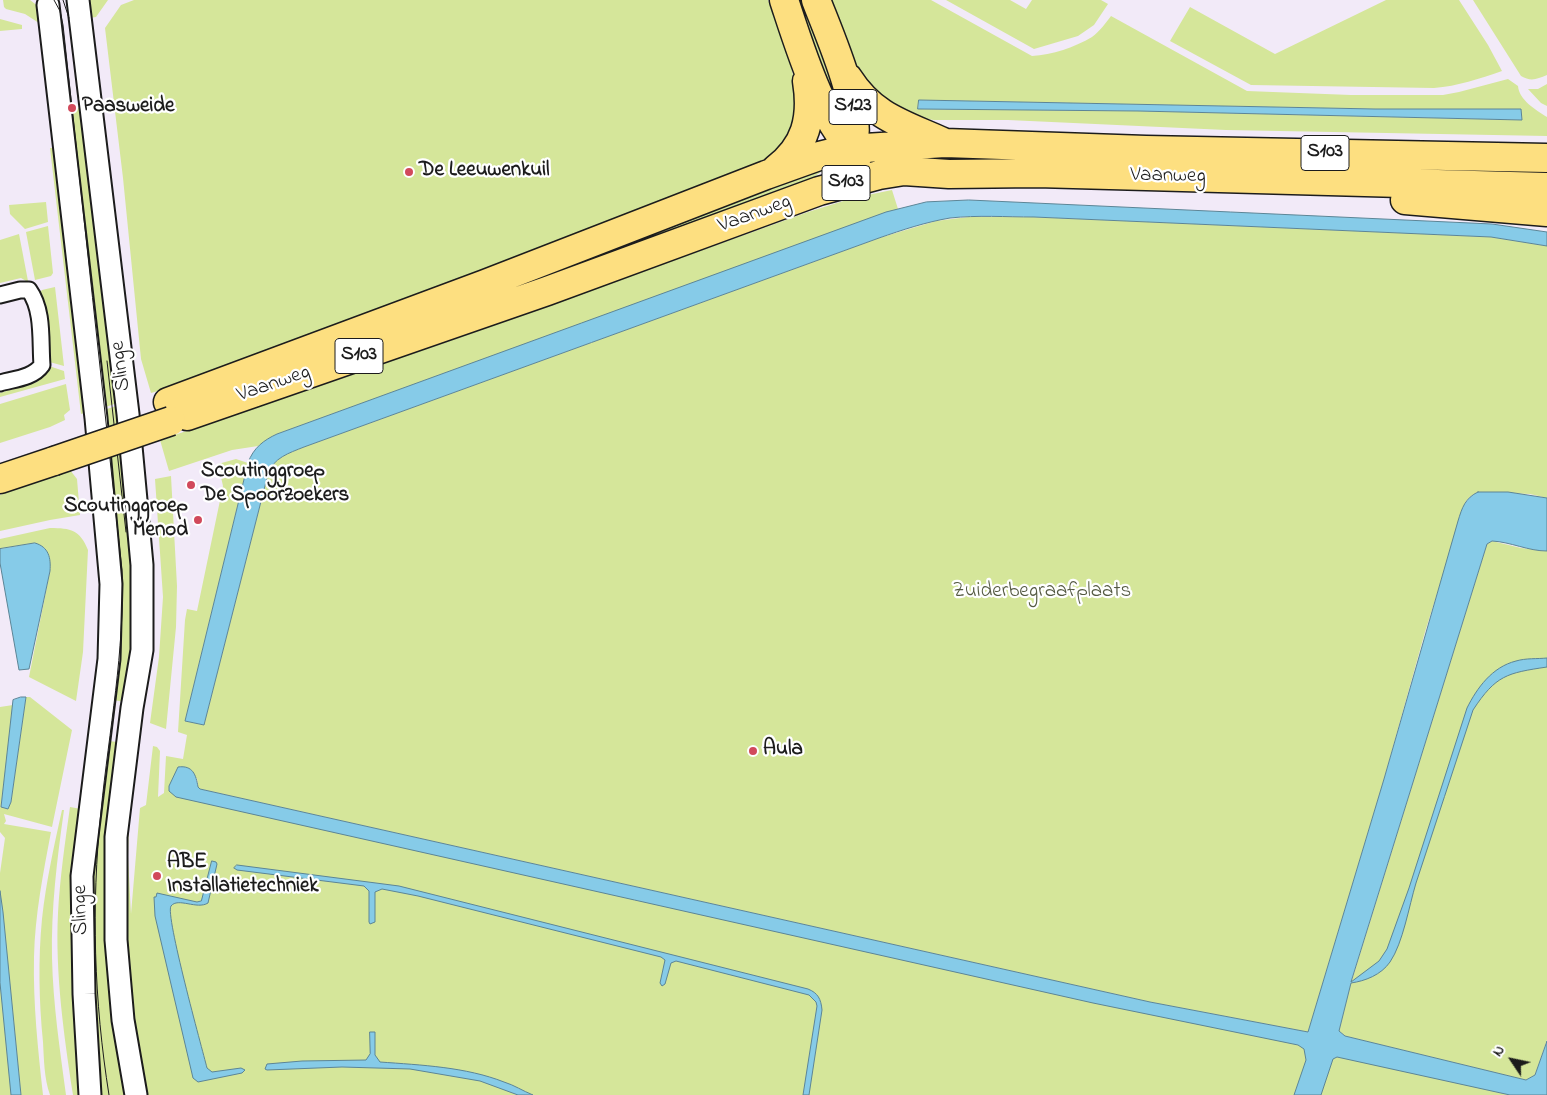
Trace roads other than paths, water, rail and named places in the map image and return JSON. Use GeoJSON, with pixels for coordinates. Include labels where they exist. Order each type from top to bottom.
{"type":"FeatureCollection","features":[{"type":"Feature","properties":{"kind":"highway"},"geometry":{"type":"LineString","coordinates":[[784,0],[801,50],[827,113],[840,135],[851,149],[883,166],[904,171]]}},
{"type":"Feature","properties":{"kind":"highway","name":"S123"},"geometry":{"type":"LineString","coordinates":[[816,0],[850,94],[853,109],[854,138],[851,149]]}},
{"type":"Feature","properties":{"kind":"highway"},"geometry":{"type":"LineString","coordinates":[[766,175],[786,162],[805,132],[810,112],[809,94],[801,50]]}},
{"type":"Feature","properties":{"kind":"highway"},"geometry":{"type":"LineString","coordinates":[[840,66],[860,95],[876,110],[944,143]]}},
{"type":"Feature","properties":{"kind":"highway","name":"Vaanweg"},"geometry":{"type":"LineString","coordinates":[[169,412],[485,284],[766,175],[819,156],[851,149],[944,143],[1146,150],[1544,157]]}},
{"type":"Feature","properties":{"kind":"highway"},"geometry":{"type":"LineString","coordinates":[[790,202],[834,168],[851,149]]}},
{"type":"Feature","properties":{"kind":"highway","name":"Vaanweg"},"geometry":{"type":"LineString","coordinates":[[0,479],[53,452],[169,412],[548,292],[790,202],[857,180],[904,171],[949,174],[1037,173],[1547,187]]}},
{"type":"Feature","properties":{"kind":"highway","name":"S103"},"geometry":{"type":"LineString","coordinates":[[1245,178],[1280,195],[1390,199],[1547,212]]}},
{"type":"Feature","properties":{"kind":"highway","name":"Vaanweg"},"geometry":{"type":"LineString","coordinates":[[0,460],[53,452]]}},
{"type":"Feature","properties":{"kind":"main road"},"geometry":{"type":"LineString","coordinates":[[43,3],[65,6],[78,0]]}},
{"type":"Feature","properties":{"kind":"main road","name":"Slinge"},"geometry":{"type":"LineString","coordinates":[[78,0],[128,414],[142,565],[142,650],[129,732],[116,837],[116,940],[123,1020],[136,1095]]}},
{"type":"Feature","properties":{"kind":"main road","name":"Slinge"},"geometry":{"type":"LineString","coordinates":[[43,3],[96,418],[111,584],[109,659],[82,876],[84,994],[90,1095]]}},
{"type":"Feature","properties":{"kind":"main road"},"geometry":{"type":"LineString","coordinates":[[100,727],[129,732]]}},
{"type":"Feature","properties":{"kind":"street"},"geometry":{"type":"LineString","coordinates":[[0,295],[20,290],[29,290],[34,297],[39,318],[42,365],[38,371],[0,384]]}},
{"type":"Feature","properties":{"kind":"water"},"geometry":{"type":"Polygon","coordinates":[[[919,100],[1375,109],[1521,109],[1522,120],[1138,111],[918,109],[919,100]]]}},
{"type":"Feature","properties":{"kind":"water"},"geometry":{"type":"Polygon","coordinates":[[[969,200],[1492,224],[1547,232],[1547,246],[1491,237],[992,216],[950,218],[914,226],[879,238],[304,447],[282,457],[270,468],[268,474],[204,725],[185,721],[248,463],[259,445],[268,439],[277,434],[886,212],[926,202],[969,200]]]}},
{"type":"Feature","properties":{"kind":"water"},"geometry":{"type":"Polygon","coordinates":[[[1478,492],[1508,492],[1547,498],[1547,551],[1533,550],[1492,541],[1487,544],[1351,982],[1379,961],[1387,949],[1409,888],[1467,708],[1475,693],[1486,679],[1507,664],[1524,659],[1547,658],[1547,667],[1522,671],[1504,678],[1489,689],[1473,710],[1416,883],[1399,945],[1386,967],[1367,979],[1351,983],[1339,1031],[1345,1036],[1526,1080],[1535,1075],[1547,1041],[1547,1095],[1510,1095],[1337,1057],[1333,1059],[1321,1095],[1294,1095],[1306,1060],[1304,1049],[1298,1045],[1093,1003],[176,797],[169,791],[169,786],[178,767],[183,767],[193,772],[200,789],[1150,1002],[1308,1032],[1384,779],[1459,516],[1467,500],[1478,492]]]}},
{"type":"Feature","properties":{"kind":"water"},"geometry":{"type":"Polygon","coordinates":[[[35,543],[46,550],[50,562],[50,571],[29,669],[19,670],[0,563],[0,549],[35,543]]]}},
{"type":"Feature","properties":{"kind":"water"},"geometry":{"type":"Polygon","coordinates":[[[26,697],[11,802],[8,809],[1,807],[13,700],[26,697]]]}},
{"type":"Feature","properties":{"kind":"water"},"geometry":{"type":"Polygon","coordinates":[[[212,861],[217,864],[208,903],[199,905],[178,903],[171,906],[173,932],[207,1068],[212,1072],[241,1068],[245,1070],[242,1073],[198,1082],[193,1078],[155,916],[154,897],[156,897],[157,893],[197,902],[201,901],[212,861]]]}},
{"type":"Feature","properties":{"kind":"water"},"geometry":{"type":"Polygon","coordinates":[[[237,865],[399,886],[808,989],[818,997],[822,1010],[809,1095],[803,1095],[817,1006],[816,1002],[809,995],[676,961],[671,963],[665,984],[662,986],[660,983],[665,960],[661,957],[418,896],[382,889],[375,892],[375,922],[370,924],[369,891],[364,886],[237,870],[234,868],[237,865]]]}},
{"type":"Feature","properties":{"kind":"water"},"geometry":{"type":"Polygon","coordinates":[[[0,891],[21,1095],[11,1095],[0,983],[0,891]]]}},
{"type":"Feature","properties":{"kind":"water"},"geometry":{"type":"Polygon","coordinates":[[[370,1032],[375,1032],[375,1055],[380,1062],[411,1064],[474,1073],[508,1083],[533,1095],[518,1095],[480,1081],[410,1069],[342,1067],[265,1069],[267,1064],[302,1061],[366,1060],[370,1054],[370,1032]]]}},
{"type":"Feature","properties":{"kind":"tram line"},"geometry":{"type":"LineString","coordinates":[[54,0],[60,11],[63,25],[122,570],[119,660],[101,811],[95,918],[97,989],[109,1095]]}},
{"type":"Feature","properties":{"kind":"tram line"},"geometry":{"type":"LineString","coordinates":[[63,0],[69,18]]}},
{"type":"Feature","properties":{"kind":"tram line"},"geometry":{"type":"LineString","coordinates":[[107,361],[126,532]]}},
{"type":"Feature","properties":{"kind":"place","name":"Paasweide"},"geometry":{"type":"Point","coordinates":[72,108]}},
{"type":"Feature","properties":{"kind":"place","name":"De Leeuwenkuil"},"geometry":{"type":"Point","coordinates":[409,172]}},
{"type":"Feature","properties":{"kind":"place","name":"Scoutinggroep De Spoorzoekers"},"geometry":{"type":"Point","coordinates":[191,485]}},
{"type":"Feature","properties":{"kind":"place","name":"Scoutinggroep Menod"},"geometry":{"type":"Point","coordinates":[198,520]}},
{"type":"Feature","properties":{"kind":"place","name":"Aula"},"geometry":{"type":"Point","coordinates":[753,751]}},
{"type":"Feature","properties":{"kind":"place","name":"ABE Installatietechniek"},"geometry":{"type":"Point","coordinates":[157,876]}},
{"type":"Feature","properties":{"kind":"park label","name":"Zuiderbegraafplaats"},"geometry":{"type":"Point","coordinates":[1042,593]}}]}
